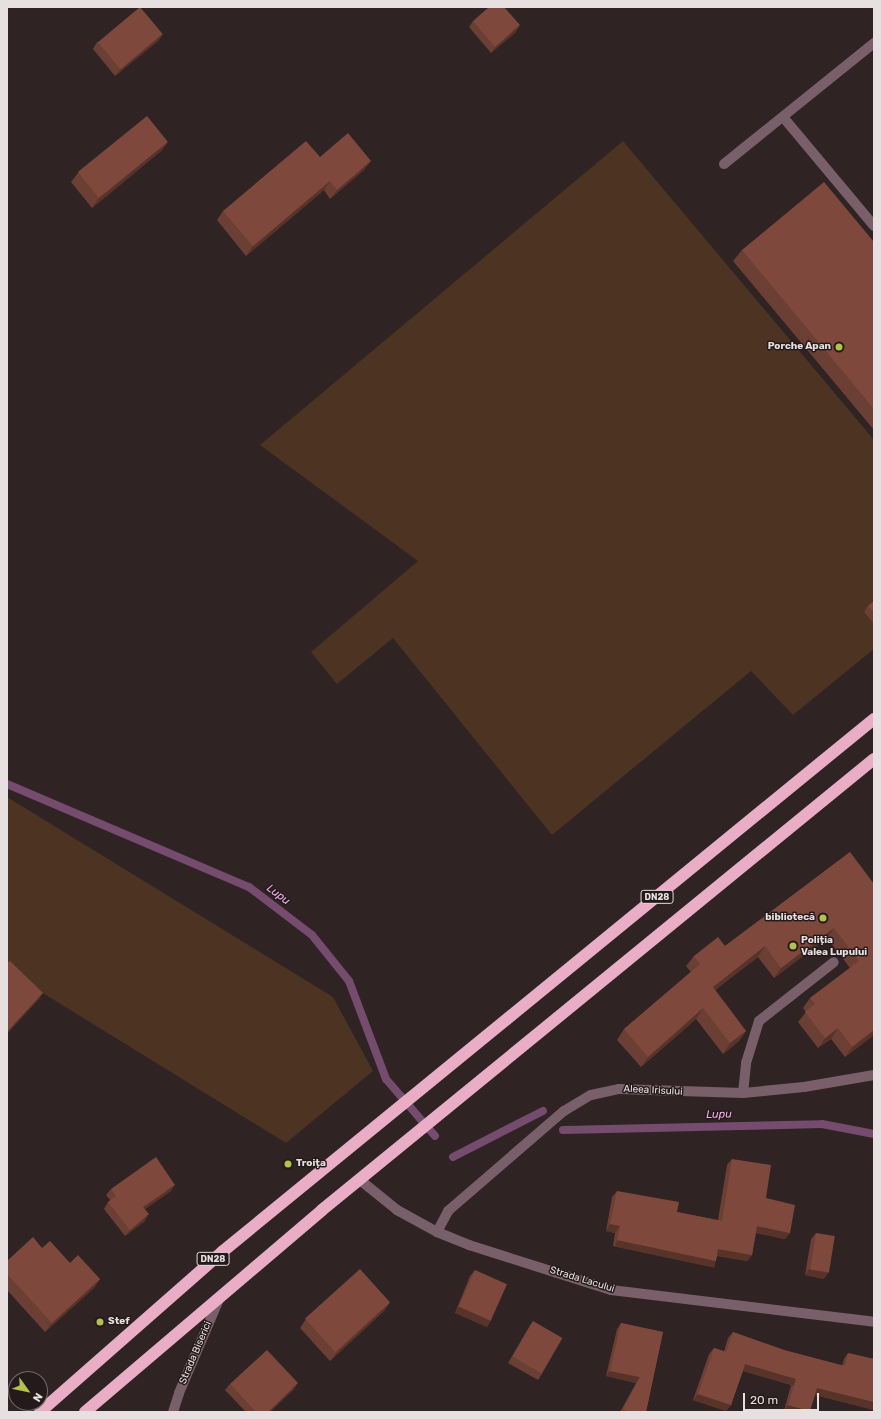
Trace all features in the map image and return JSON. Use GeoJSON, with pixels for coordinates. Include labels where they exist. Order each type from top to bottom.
{"type":"FeatureCollection","features":[{"type":"Feature","properties":{"kind":"highway","name":"DN28"},"geometry":{"type":"LineString","coordinates":[[40,1412],[222,1252],[392,1115],[874,719]]}},
{"type":"Feature","properties":{"kind":"highway","name":"DN28"},"geometry":{"type":"LineString","coordinates":[[85,1412],[221,1294],[874,759]]}},
{"type":"Feature","properties":{"kind":"street"},"geometry":{"type":"LineString","coordinates":[[724,164],[874,43]]}},
{"type":"Feature","properties":{"kind":"street"},"geometry":{"type":"LineString","coordinates":[[783,117],[874,226]]}},
{"type":"Feature","properties":{"kind":"street"},"geometry":{"type":"LineString","coordinates":[[744,1092],[746,1063],[759,1021],[834,962]]}},
{"type":"Feature","properties":{"kind":"street","name":"Aleea Irisului"},"geometry":{"type":"LineString","coordinates":[[437,1232],[448,1211],[564,1111],[591,1096],[619,1089],[744,1092],[804,1087],[874,1075]]}},
{"type":"Feature","properties":{"kind":"street","name":"Strada Lacului"},"geometry":{"type":"LineString","coordinates":[[360,1180],[397,1210],[437,1232],[469,1245],[611,1290],[874,1322]]}},
{"type":"Feature","properties":{"kind":"street","name":"Strada Biserici"},"geometry":{"type":"LineString","coordinates":[[174,1412],[179,1393],[221,1294]]}},
{"type":"Feature","properties":{"kind":"shaded area"},"geometry":{"type":"Polygon","coordinates":[[[623,141],[874,440],[874,649],[793,715],[751,671],[552,835],[393,638],[337,684],[311,652],[418,561],[260,445],[623,141]]]}},
{"type":"Feature","properties":{"kind":"shaded area"},"geometry":{"type":"Polygon","coordinates":[[[7,797],[333,997],[373,1071],[286,1143],[7,971],[7,797]]]}},
{"type":"Feature","properties":{"kind":"building"},"geometry":{"type":"Polygon","coordinates":[[[140,7],[162,34],[120,69],[98,42],[140,7]]]}},
{"type":"Feature","properties":{"kind":"building"},"geometry":{"type":"Polygon","coordinates":[[[489,7],[504,7],[520,25],[495,47],[473,21],[489,7]]]}},
{"type":"Feature","properties":{"kind":"building"},"geometry":{"type":"Polygon","coordinates":[[[147,116],[168,142],[99,198],[78,172],[147,116]]]}},
{"type":"Feature","properties":{"kind":"building"},"geometry":{"type":"Polygon","coordinates":[[[348,133],[371,161],[337,190],[330,181],[253,246],[223,211],[306,141],[320,157],[348,133]]]}},
{"type":"Feature","properties":{"kind":"building","name":"Porche Apan"},"geometry":{"type":"Polygon","coordinates":[[[824,182],[874,242],[874,409],[742,250],[824,182]]]}},
{"type":"Feature","properties":{"kind":"building"},"geometry":{"type":"Polygon","coordinates":[[[874,601],[874,612],[868,606],[874,601]]]}},
{"type":"Feature","properties":{"kind":"building"},"geometry":{"type":"Polygon","coordinates":[[[850,852],[874,884],[874,1030],[852,1047],[838,1028],[825,1038],[805,1012],[815,1004],[810,998],[859,961],[834,928],[781,968],[765,946],[713,987],[746,1031],[730,1043],[703,1008],[648,1057],[624,1029],[700,964],[694,956],[718,937],[725,946],[850,852]]]}},
{"type":"Feature","properties":{"kind":"building"},"geometry":{"type":"Polygon","coordinates":[[[10,961],[43,993],[7,1032],[7,963],[10,961]]]}},
{"type":"Feature","properties":{"kind":"building"},"geometry":{"type":"Polygon","coordinates":[[[156,1157],[175,1185],[143,1207],[149,1214],[130,1230],[108,1202],[116,1196],[111,1189],[156,1157]]]}},
{"type":"Feature","properties":{"kind":"building"},"geometry":{"type":"Polygon","coordinates":[[[732,1159],[771,1165],[766,1198],[795,1205],[790,1233],[757,1226],[752,1255],[718,1249],[716,1261],[617,1240],[620,1226],[610,1224],[617,1191],[679,1202],[677,1212],[722,1221],[732,1159]]]}},
{"type":"Feature","properties":{"kind":"building"},"geometry":{"type":"Polygon","coordinates":[[[816,1233],[835,1236],[829,1273],[810,1270],[816,1233]]]}},
{"type":"Feature","properties":{"kind":"building"},"geometry":{"type":"Polygon","coordinates":[[[33,1237],[42,1248],[50,1241],[70,1263],[78,1255],[100,1279],[52,1323],[7,1274],[7,1261],[33,1237]]]}},
{"type":"Feature","properties":{"kind":"building"},"geometry":{"type":"Polygon","coordinates":[[[360,1269],[390,1302],[335,1352],[305,1319],[360,1269]]]}},
{"type":"Feature","properties":{"kind":"building"},"geometry":{"type":"Polygon","coordinates":[[[475,1270],[507,1284],[491,1321],[459,1307],[475,1270]]]}},
{"type":"Feature","properties":{"kind":"building"},"geometry":{"type":"Polygon","coordinates":[[[533,1321],[562,1338],[542,1374],[512,1357],[533,1321]]]}},
{"type":"Feature","properties":{"kind":"building"},"geometry":{"type":"Polygon","coordinates":[[[621,1323],[663,1332],[646,1412],[629,1412],[623,1409],[640,1377],[610,1371],[621,1323]]]}},
{"type":"Feature","properties":{"kind":"building"},"geometry":{"type":"Polygon","coordinates":[[[733,1332],[784,1350],[845,1366],[848,1353],[874,1359],[874,1402],[817,1388],[810,1411],[788,1405],[796,1379],[745,1364],[731,1405],[698,1394],[714,1348],[726,1352],[733,1332]]]}},
{"type":"Feature","properties":{"kind":"building"},"geometry":{"type":"Polygon","coordinates":[[[267,1350],[298,1383],[268,1412],[256,1412],[230,1384],[267,1350]]]}},
{"type":"Feature","properties":{"kind":"waterway","name":"Lupu"},"geometry":{"type":"LineString","coordinates":[[7,784],[249,887],[312,935],[349,981],[386,1079],[435,1136]]}},
{"type":"Feature","properties":{"kind":"waterway","name":"Lupu"},"geometry":{"type":"LineString","coordinates":[[453,1157],[543,1111]]}},
{"type":"Feature","properties":{"kind":"waterway","name":"Lupu"},"geometry":{"type":"LineString","coordinates":[[563,1130],[822,1124],[874,1134]]}},
{"type":"Feature","properties":{"kind":"place","name":"Porche Apan"},"geometry":{"type":"Point","coordinates":[839,347]}},
{"type":"Feature","properties":{"kind":"place","name":"bibliotecă"},"geometry":{"type":"Point","coordinates":[823,918]}},
{"type":"Feature","properties":{"kind":"place","name":"Poliția Valea Lupului"},"geometry":{"type":"Point","coordinates":[793,946]}},
{"type":"Feature","properties":{"kind":"place","name":"Troița"},"geometry":{"type":"Point","coordinates":[288,1164]}},
{"type":"Feature","properties":{"kind":"place","name":"Stef"},"geometry":{"type":"Point","coordinates":[100,1322]}}]}
